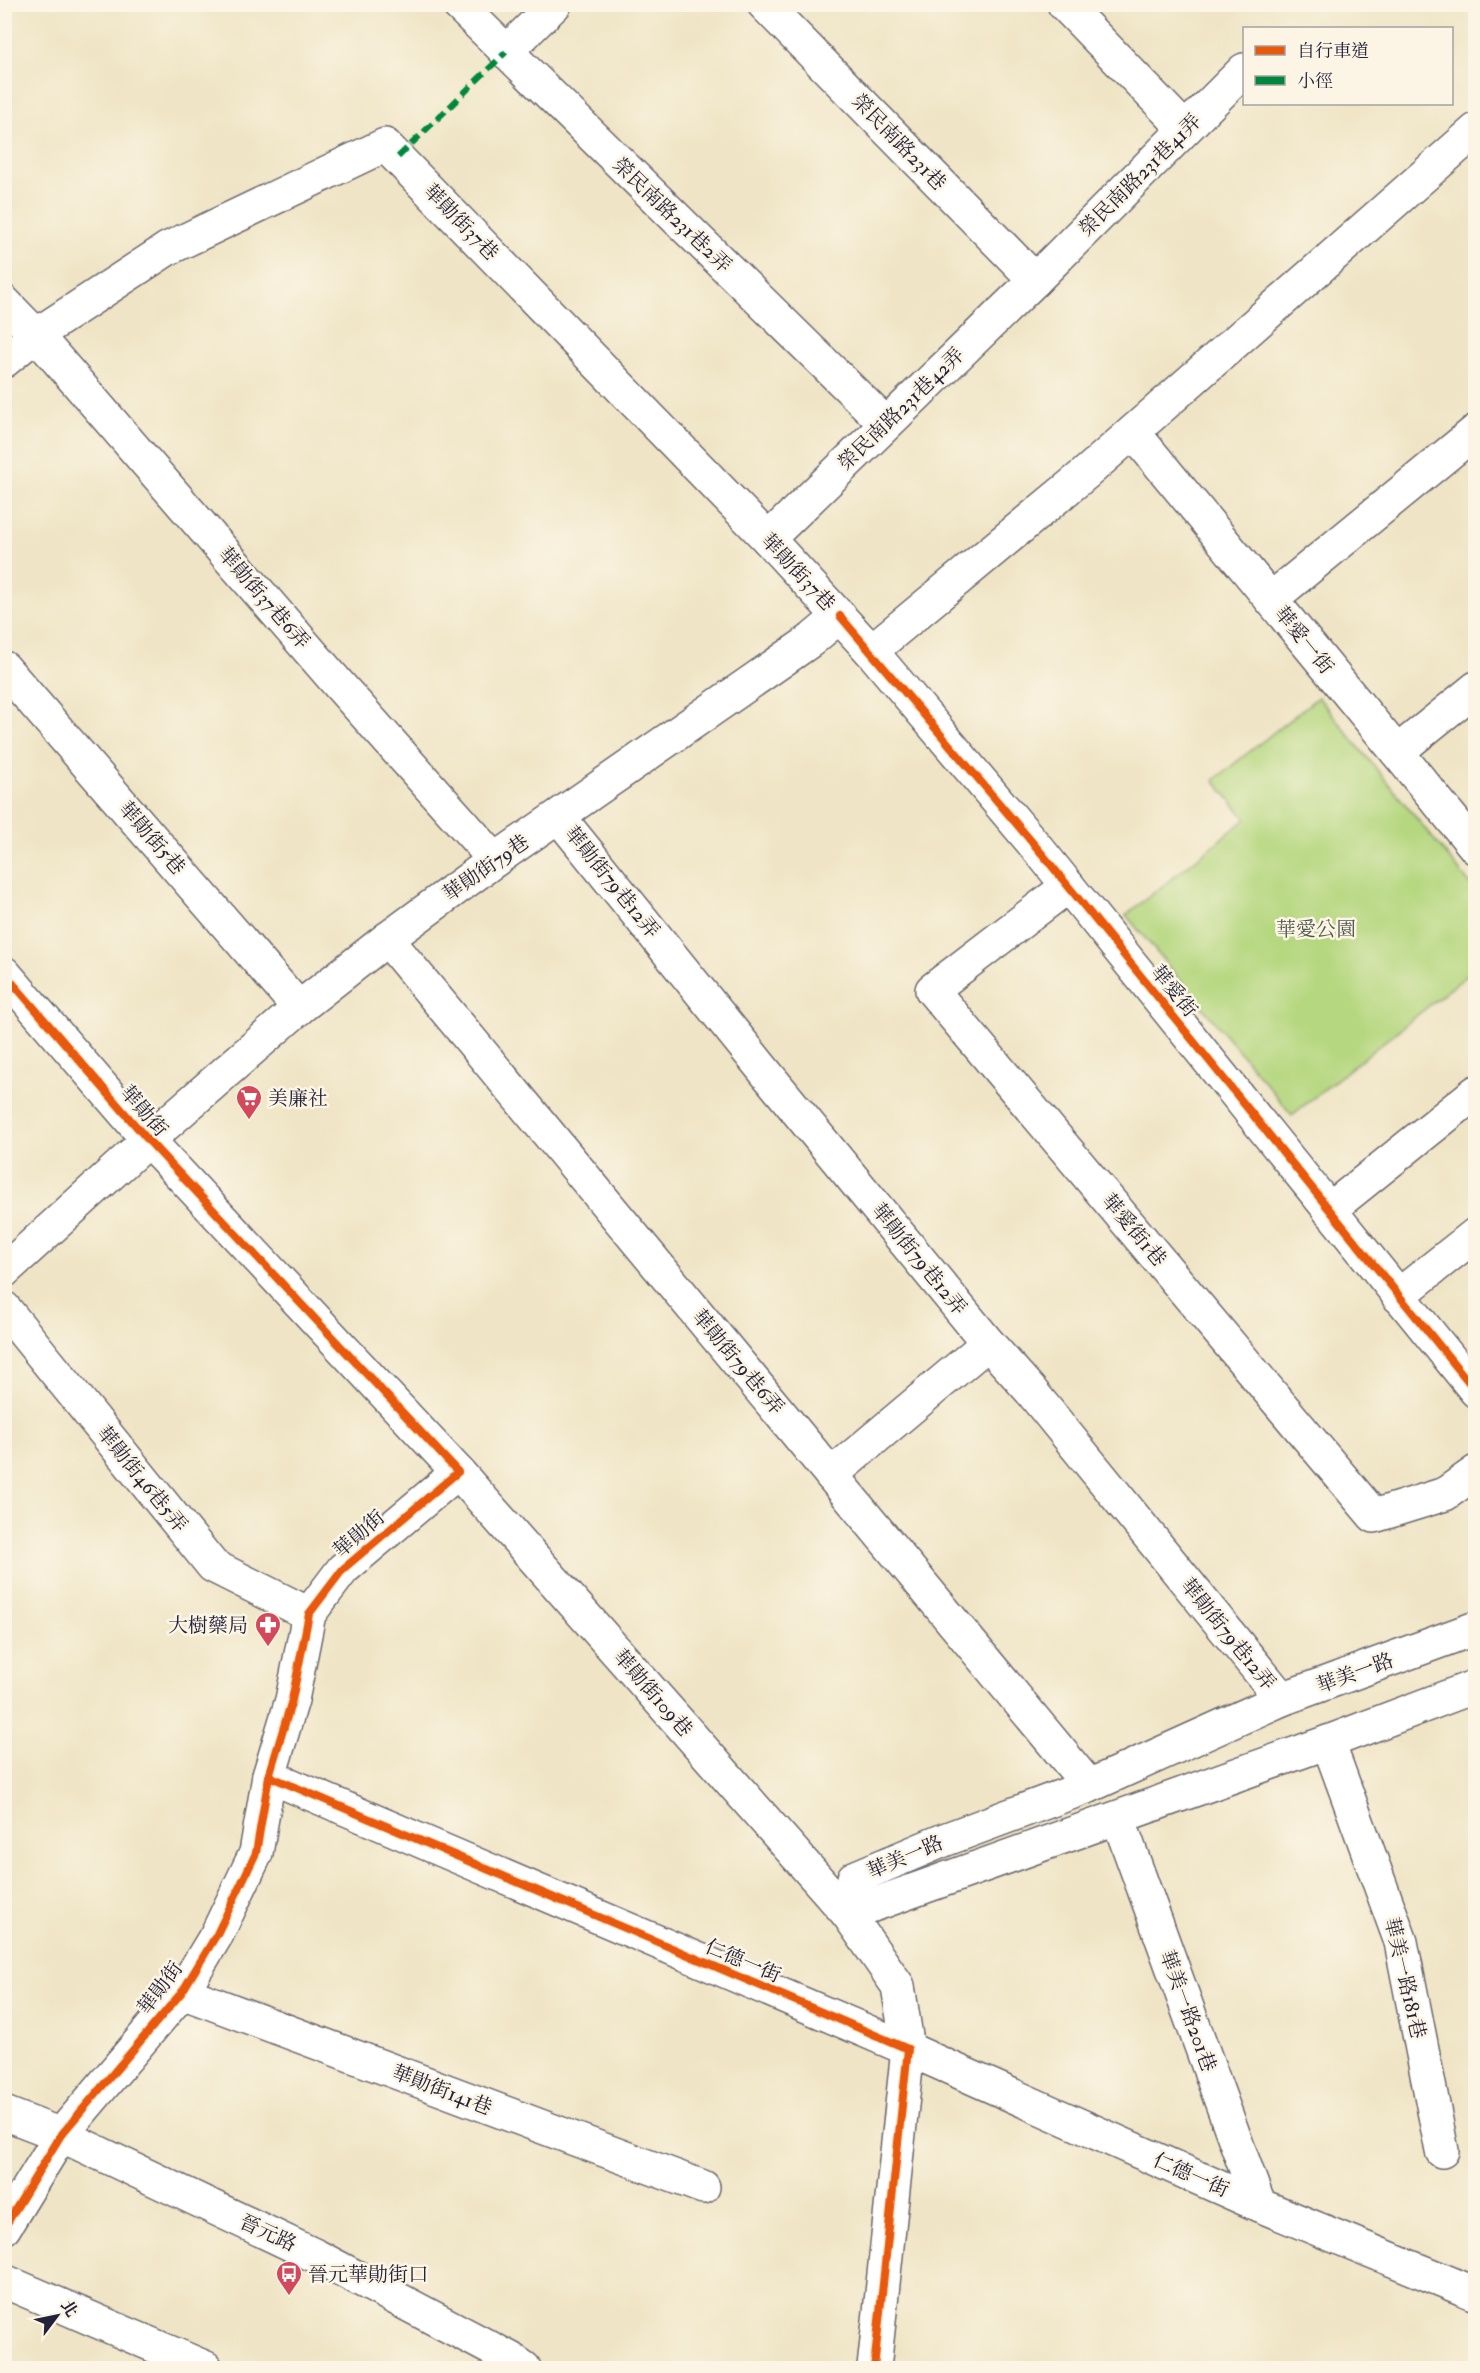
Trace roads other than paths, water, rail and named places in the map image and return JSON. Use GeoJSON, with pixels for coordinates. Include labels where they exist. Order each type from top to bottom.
{"type":"FeatureCollection","features":[{"type":"Feature","properties":{"kind":"street","name":"榮民南路231巷2弄"},"geometry":{"type":"LineString","coordinates":[[458,4],[886,424]]}},
{"type":"Feature","properties":{"kind":"street"},"geometry":{"type":"LineString","coordinates":[[506,52],[555,4]]}},
{"type":"Feature","properties":{"kind":"street","name":"榮民南路231巷"},"geometry":{"type":"LineString","coordinates":[[764,4],[1035,280]]}},
{"type":"Feature","properties":{"kind":"street"},"geometry":{"type":"LineString","coordinates":[[1064,4],[1185,129]]}},
{"type":"Feature","properties":{"kind":"street","name":"榮民南路231巷41弄"},"geometry":{"type":"LineString","coordinates":[[1035,280],[1243,72]]}},
{"type":"Feature","properties":{"kind":"street"},"geometry":{"type":"LineString","coordinates":[[871,651],[1133,432],[1476,130]]}},
{"type":"Feature","properties":{"kind":"street","name":"華勛街37巷"},"geometry":{"type":"LineString","coordinates":[[4,361],[36,334],[167,249],[385,145],[840,616]]}},
{"type":"Feature","properties":{"kind":"street","name":"榮民南路231巷42弄"},"geometry":{"type":"LineString","coordinates":[[768,539],[1035,280]]}},
{"type":"Feature","properties":{"kind":"street","name":"華勛街37巷6弄"},"geometry":{"type":"LineString","coordinates":[[4,302],[36,334],[340,686],[495,860]]}},
{"type":"Feature","properties":{"kind":"street"},"geometry":{"type":"LineString","coordinates":[[1271,599],[1476,431]]}},
{"type":"Feature","properties":{"kind":"street","name":"華愛一街"},"geometry":{"type":"LineString","coordinates":[[1133,432],[1476,848]]}},
{"type":"Feature","properties":{"kind":"street","name":"華勛街79巷"},"geometry":{"type":"LineString","coordinates":[[4,1271],[148,1140],[299,1008],[387,939],[495,860],[810,641],[840,616]]}},
{"type":"Feature","properties":{"kind":"street","name":"華愛街"},"geometry":{"type":"LineString","coordinates":[[840,616],[1068,886],[1476,1391]]}},
{"type":"Feature","properties":{"kind":"street","name":"華勛街5巷"},"geometry":{"type":"LineString","coordinates":[[4,668],[299,1008]]}},
{"type":"Feature","properties":{"kind":"street"},"geometry":{"type":"LineString","coordinates":[[1397,752],[1476,688]]}},
{"type":"Feature","properties":{"kind":"street","name":"華勛街79巷12弄"},"geometry":{"type":"LineString","coordinates":[[559,816],[988,1343],[1030,1391],[1282,1699]]}},
{"type":"Feature","properties":{"kind":"street","name":"華愛街1巷"},"geometry":{"type":"LineString","coordinates":[[1068,886],[932,990],[1374,1516],[1445,1494],[1476,1472]]}},
{"type":"Feature","properties":{"kind":"street","name":"華勛街79巷6弄"},"geometry":{"type":"LineString","coordinates":[[387,939],[1089,1786]]}},
{"type":"Feature","properties":{"kind":"street","name":"華勛街"},"geometry":{"type":"LineString","coordinates":[[4,973],[148,1140],[458,1472],[343,1569],[309,1614],[292,1700],[269,1776],[256,1853],[217,1934],[182,1992],[61,2135],[4,2228]]}},
{"type":"Feature","properties":{"kind":"street"},"geometry":{"type":"LineString","coordinates":[[1329,1210],[1476,1092]]}},
{"type":"Feature","properties":{"kind":"street"},"geometry":{"type":"LineString","coordinates":[[1398,1296],[1476,1233]]}},
{"type":"Feature","properties":{"kind":"street","name":"華勛街46巷5弄"},"geometry":{"type":"LineString","coordinates":[[4,1308],[213,1566],[309,1614]]}},
{"type":"Feature","properties":{"kind":"street"},"geometry":{"type":"LineString","coordinates":[[831,1475],[988,1343]]}},
{"type":"Feature","properties":{"kind":"street","name":"華勛街109巷"},"geometry":{"type":"LineString","coordinates":[[458,1472],[848,1914]]}},
{"type":"Feature","properties":{"kind":"street","name":"華美一路"},"geometry":{"type":"LineString","coordinates":[[1476,1629],[1282,1699],[1089,1786],[944,1840],[854,1878],[848,1914],[1328,1742],[1476,1686]]}},
{"type":"Feature","properties":{"kind":"street","name":"華美一路181巷"},"geometry":{"type":"LineString","coordinates":[[1328,1742],[1401,1942],[1442,2151]]}},
{"type":"Feature","properties":{"kind":"street","name":"仁德一街"},"geometry":{"type":"LineString","coordinates":[[269,1776],[908,2049],[1259,2205],[1476,2294]]}},
{"type":"Feature","properties":{"kind":"street","name":"華美一路201巷"},"geometry":{"type":"LineString","coordinates":[[1118,1818],[1259,2205]]}},
{"type":"Feature","properties":{"kind":"street"},"geometry":{"type":"LineString","coordinates":[[848,1914],[898,1986],[908,2049],[874,2368]]}},
{"type":"Feature","properties":{"kind":"street","name":"華勛街141巷"},"geometry":{"type":"LineString","coordinates":[[182,1992],[703,2187]]}},
{"type":"Feature","properties":{"kind":"street","name":"晉元路"},"geometry":{"type":"LineString","coordinates":[[4,2113],[61,2135],[318,2257],[524,2368]]}},
{"type":"Feature","properties":{"kind":"street"},"geometry":{"type":"LineString","coordinates":[[4,2281],[206,2368]]}},
{"type":"Feature","properties":{"kind":"place","name":"美廉社"},"geometry":{"type":"Point","coordinates":[249,1121]}},
{"type":"Feature","properties":{"kind":"place","name":"大樹藥局"},"geometry":{"type":"Point","coordinates":[268,1648]}},
{"type":"Feature","properties":{"kind":"place","name":"晉元華勛街口"},"geometry":{"type":"Point","coordinates":[289,2297]}},
{"type":"Feature","properties":{"kind":"park label","name":"華愛公園"},"geometry":{"type":"Point","coordinates":[1316,929]}}]}
